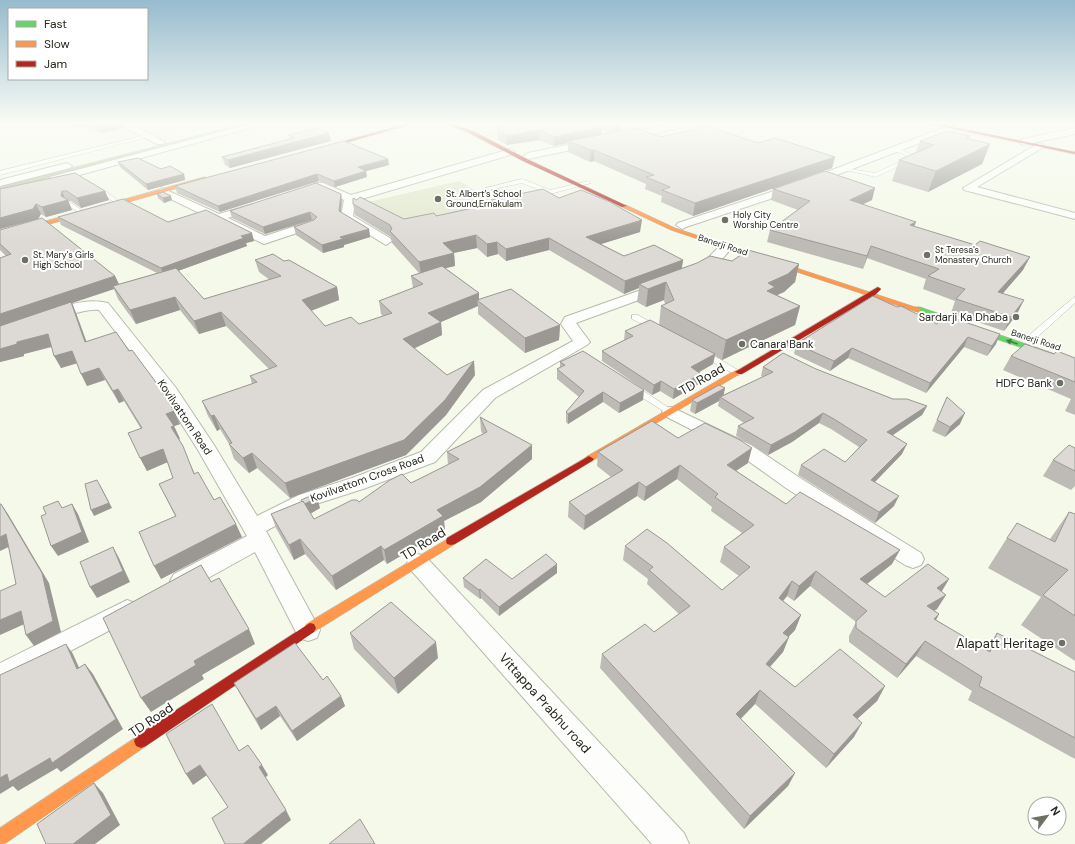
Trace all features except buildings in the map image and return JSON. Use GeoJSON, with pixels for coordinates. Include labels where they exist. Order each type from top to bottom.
{"type":"FeatureCollection","features":[{"type":"Feature","properties":{"kind":"main road","name":"Banerji Road"},"geometry":{"type":"LineString","coordinates":[[536,163],[682,225],[876,292],[1075,364]]}},
{"type":"Feature","properties":{"kind":"main road","name":"Banerji Road"},"geometry":{"type":"LineString","coordinates":[[543,163],[673,229],[726,247],[1009,331]]}},
{"type":"Feature","properties":{"kind":"main road"},"geometry":{"type":"LineString","coordinates":[[0,236],[216,177]]}},
{"type":"Feature","properties":{"kind":"main road","name":"TD Road"},"geometry":{"type":"LineString","coordinates":[[15,835],[308,630],[524,497],[739,373],[781,355],[876,292]]}},
{"type":"Feature","properties":{"kind":"street"},"geometry":{"type":"LineString","coordinates":[[0,183],[77,163]]}},
{"type":"Feature","properties":{"kind":"street"},"geometry":{"type":"LineString","coordinates":[[44,182],[113,163]]}},
{"type":"Feature","properties":{"kind":"street"},"geometry":{"type":"LineString","coordinates":[[312,187],[318,185],[350,199],[471,163]]}},
{"type":"Feature","properties":{"kind":"street"},"geometry":{"type":"LineString","coordinates":[[682,225],[858,163]]}},
{"type":"Feature","properties":{"kind":"street"},"geometry":{"type":"LineString","coordinates":[[1010,163],[968,188],[1075,216]]}},
{"type":"Feature","properties":{"kind":"street"},"geometry":{"type":"LineString","coordinates":[[162,191],[264,240],[311,225]]}},
{"type":"Feature","properties":{"kind":"street"},"geometry":{"type":"LineString","coordinates":[[350,199],[347,217],[386,241]]}},
{"type":"Feature","properties":{"kind":"street"},"geometry":{"type":"LineString","coordinates":[[218,218],[263,204]]}},
{"type":"Feature","properties":{"kind":"street","name":"Kovilvattom Cross Road"},"geometry":{"type":"LineString","coordinates":[[257,534],[306,500],[359,483],[428,457],[489,394],[582,342],[568,324],[570,320],[679,280],[708,265],[726,247]]}},
{"type":"Feature","properties":{"kind":"street","name":"Kovilvattom Road"},"geometry":{"type":"LineString","coordinates":[[37,321],[81,306],[93,304],[103,306],[169,391],[209,452],[257,534],[308,630]]}},
{"type":"Feature","properties":{"kind":"street"},"geometry":{"type":"LineString","coordinates":[[671,412],[744,448],[793,483],[913,560]]}},
{"type":"Feature","properties":{"kind":"street"},"geometry":{"type":"LineString","coordinates":[[0,676],[52,651],[156,595],[257,534]]}},
{"type":"Feature","properties":{"kind":"street","name":"Vittappa Prabhu road"},"geometry":{"type":"LineString","coordinates":[[418,562],[673,844]]}},
{"type":"Feature","properties":{"kind":"lane"},"geometry":{"type":"LineString","coordinates":[[0,173],[40,163]]}},
{"type":"Feature","properties":{"kind":"lane"},"geometry":{"type":"LineString","coordinates":[[844,169],[876,175],[901,163]]}},
{"type":"Feature","properties":{"kind":"lane"},"geometry":{"type":"LineString","coordinates":[[489,188],[522,181],[550,192],[584,184]]}},
{"type":"Feature","properties":{"kind":"lane"},"geometry":{"type":"LineString","coordinates":[[105,193],[118,203]]}},
{"type":"Feature","properties":{"kind":"lane"},"geometry":{"type":"LineString","coordinates":[[68,203],[82,213]]}},
{"type":"Feature","properties":{"kind":"lane"},"geometry":{"type":"LineString","coordinates":[[1031,338],[1075,299]]}},
{"type":"Feature","properties":{"kind":"lane"},"geometry":{"type":"LineString","coordinates":[[635,317],[663,332]]}},
{"type":"Feature","properties":{"kind":"lane"},"geometry":{"type":"LineString","coordinates":[[698,350],[739,373]]}},
{"type":"Feature","properties":{"kind":"lane"},"geometry":{"type":"LineString","coordinates":[[625,382],[671,412]]}},
{"type":"Feature","properties":{"kind":"shaded area"},"geometry":{"type":"Polygon","coordinates":[[[88,163],[104,163],[0,191],[0,186],[88,163]]]}},
{"type":"Feature","properties":{"kind":"shaded area"},"geometry":{"type":"Polygon","coordinates":[[[459,181],[499,205],[404,230],[368,202],[459,181]]]}},
{"type":"Feature","properties":{"kind":"traffic: fast"},"geometry":{"type":"LineString","coordinates":[[917,309],[1075,364]]}},
{"type":"Feature","properties":{"kind":"traffic: slow"},"geometry":{"type":"LineString","coordinates":[[0,236],[205,179]]}},
{"type":"Feature","properties":{"kind":"traffic: slow"},"geometry":{"type":"LineString","coordinates":[[624,206],[673,229],[917,309]]}},
{"type":"Feature","properties":{"kind":"traffic: slow"},"geometry":{"type":"LineString","coordinates":[[589,459],[739,372]]}},
{"type":"Feature","properties":{"kind":"traffic: slow"},"geometry":{"type":"LineString","coordinates":[[310,628],[451,541]]}},
{"type":"Feature","properties":{"kind":"traffic: slow"},"geometry":{"type":"LineString","coordinates":[[0,837],[141,741]]}},
{"type":"Feature","properties":{"kind":"traffic: jam"},"geometry":{"type":"LineString","coordinates":[[532,163],[624,206]]}},
{"type":"Feature","properties":{"kind":"traffic: jam"},"geometry":{"type":"LineString","coordinates":[[739,372],[873,294],[878,289]]}},
{"type":"Feature","properties":{"kind":"traffic: jam"},"geometry":{"type":"LineString","coordinates":[[451,541],[589,459]]}},
{"type":"Feature","properties":{"kind":"traffic: jam"},"geometry":{"type":"LineString","coordinates":[[141,741],[310,628]]}},
{"type":"Feature","properties":{"kind":"place","name":"St. Albert’s School Ground,Ernakulam"},"geometry":{"type":"Point","coordinates":[438,199]}},
{"type":"Feature","properties":{"kind":"place","name":"Holy City Worship Centre"},"geometry":{"type":"Point","coordinates":[725,220]}},
{"type":"Feature","properties":{"kind":"place","name":"St Teresa's Monastery Church"},"geometry":{"type":"Point","coordinates":[927,255]}},
{"type":"Feature","properties":{"kind":"place","name":"St. Mary's Girls High School"},"geometry":{"type":"Point","coordinates":[25,260]}},
{"type":"Feature","properties":{"kind":"place","name":"Sardarji Ka Dhaba"},"geometry":{"type":"Point","coordinates":[1016,317]}},
{"type":"Feature","properties":{"kind":"place","name":"Canara Bank"},"geometry":{"type":"Point","coordinates":[742,344]}},
{"type":"Feature","properties":{"kind":"place","name":"HDFC Bank"},"geometry":{"type":"Point","coordinates":[1060,383]}},
{"type":"Feature","properties":{"kind":"place","name":"Alapatt Heritage"},"geometry":{"type":"Point","coordinates":[1062,643]}}]}
